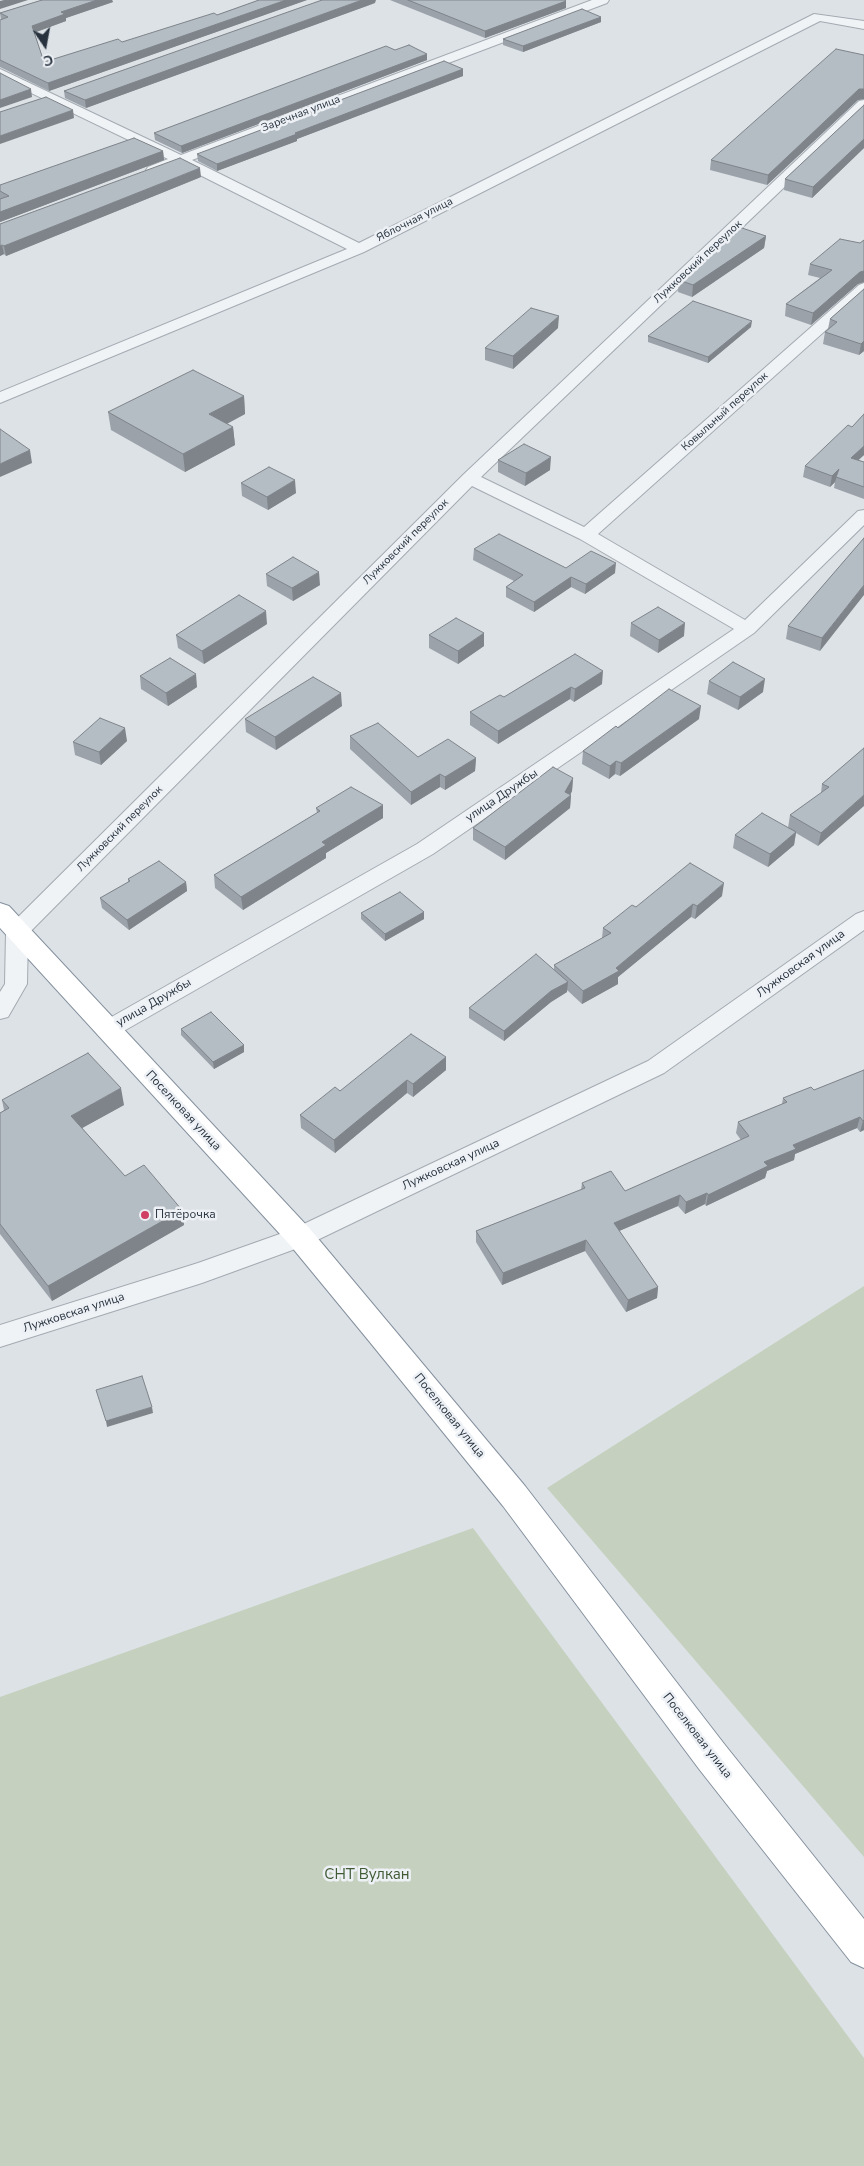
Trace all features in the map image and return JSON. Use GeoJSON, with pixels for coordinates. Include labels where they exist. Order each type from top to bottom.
{"type":"FeatureCollection","features":[{"type":"Feature","properties":{"kind":"highway","name":"Поселковая улица"},"geometry":{"type":"LineString","coordinates":[[9,922],[300,1237],[380,1332],[514,1496],[712,1756],[864,1949]]}},
{"type":"Feature","properties":{"kind":"street","name":"Заречная улица"},"geometry":{"type":"LineString","coordinates":[[136,177],[603,0]]}},
{"type":"Feature","properties":{"kind":"street","name":"Яблочная улица"},"geometry":{"type":"LineString","coordinates":[[0,398],[359,249],[818,17],[864,25]]}},
{"type":"Feature","properties":{"kind":"street"},"geometry":{"type":"LineString","coordinates":[[0,72],[48,98],[181,160],[359,249]]}},
{"type":"Feature","properties":{"kind":"street"},"geometry":{"type":"LineString","coordinates":[[32,104],[66,92]]}},
{"type":"Feature","properties":{"kind":"street","name":"Лужковский переулок"},"geometry":{"type":"LineString","coordinates":[[9,922],[470,478],[864,104]]}},
{"type":"Feature","properties":{"kind":"street","name":"Ковыльный переулок"},"geometry":{"type":"LineString","coordinates":[[586,535],[864,288]]}},
{"type":"Feature","properties":{"kind":"street"},"geometry":{"type":"LineString","coordinates":[[470,478],[586,535],[747,629]]}},
{"type":"Feature","properties":{"kind":"street","name":"улица Дружбы"},"geometry":{"type":"LineString","coordinates":[[107,1030],[425,849],[747,629],[864,515]]}},
{"type":"Feature","properties":{"kind":"street","name":"Лужковская улица"},"geometry":{"type":"LineString","coordinates":[[0,1336],[202,1272],[300,1237],[656,1067],[864,919]]}},
{"type":"Feature","properties":{"kind":"street"},"geometry":{"type":"LineString","coordinates":[[0,1011],[16,984],[9,922]]}},
{"type":"Feature","properties":{"kind":"green space"},"geometry":{"type":"Polygon","coordinates":[[[864,1286],[864,1857],[547,1488],[864,1286]]]}},
{"type":"Feature","properties":{"kind":"green space","name":"СНТ Вулкан"},"geometry":{"type":"Polygon","coordinates":[[[473,1528],[864,2058],[864,2166],[0,2166],[0,1697],[473,1528]]]}},
{"type":"Feature","properties":{"kind":"building"},"geometry":{"type":"Polygon","coordinates":[[[42,0],[97,0],[61,12],[65,14],[32,26],[44,62],[118,39],[122,42],[214,13],[217,15],[259,0],[286,0],[48,83],[0,60],[0,20],[8,17],[0,13],[42,0]]]}},
{"type":"Feature","properties":{"kind":"building"},"geometry":{"type":"Polygon","coordinates":[[[322,0],[362,0],[85,100],[64,91],[322,0]]]}},
{"type":"Feature","properties":{"kind":"building"},"geometry":{"type":"Polygon","coordinates":[[[408,0],[565,0],[566,1],[485,31],[408,0]]]}},
{"type":"Feature","properties":{"kind":"building"},"geometry":{"type":"Polygon","coordinates":[[[582,9],[601,17],[523,46],[503,39],[582,9]]]}},
{"type":"Feature","properties":{"kind":"building"},"geometry":{"type":"Polygon","coordinates":[[[409,45],[427,54],[181,146],[154,133],[386,46],[395,50],[409,45]]]}},
{"type":"Feature","properties":{"kind":"building"},"geometry":{"type":"Polygon","coordinates":[[[836,49],[864,55],[864,89],[859,89],[768,175],[711,160],[836,49]]]}},
{"type":"Feature","properties":{"kind":"building"},"geometry":{"type":"Polygon","coordinates":[[[444,61],[463,69],[217,164],[197,154],[444,61]]]}},
{"type":"Feature","properties":{"kind":"building"},"geometry":{"type":"Polygon","coordinates":[[[0,73],[31,89],[0,100],[0,73]]]}},
{"type":"Feature","properties":{"kind":"building"},"geometry":{"type":"Polygon","coordinates":[[[46,97],[73,110],[0,136],[0,112],[46,97]]]}},
{"type":"Feature","properties":{"kind":"building"},"geometry":{"type":"Polygon","coordinates":[[[864,105],[864,139],[813,187],[785,179],[864,105]]]}},
{"type":"Feature","properties":{"kind":"building"},"geometry":{"type":"Polygon","coordinates":[[[134,138],[163,151],[0,212],[0,199],[9,196],[0,191],[0,185],[134,138]]]}},
{"type":"Feature","properties":{"kind":"building"},"geometry":{"type":"Polygon","coordinates":[[[180,158],[200,168],[0,246],[0,224],[180,158]]]}},
{"type":"Feature","properties":{"kind":"building"},"geometry":{"type":"Polygon","coordinates":[[[736,226],[766,236],[693,285],[679,280],[736,226]]]}},
{"type":"Feature","properties":{"kind":"building"},"geometry":{"type":"Polygon","coordinates":[[[840,239],[860,243],[864,240],[864,271],[860,272],[813,313],[786,304],[832,270],[810,264],[840,239]]]}},
{"type":"Feature","properties":{"kind":"building"},"geometry":{"type":"Polygon","coordinates":[[[864,289],[864,341],[861,344],[825,332],[837,322],[830,319],[864,289]]]}},
{"type":"Feature","properties":{"kind":"building"},"geometry":{"type":"Polygon","coordinates":[[[693,301],[752,321],[708,357],[648,336],[693,301]]]}},
{"type":"Feature","properties":{"kind":"building"},"geometry":{"type":"Polygon","coordinates":[[[531,308],[559,316],[513,356],[485,348],[531,308]]]}},
{"type":"Feature","properties":{"kind":"building"},"geometry":{"type":"Polygon","coordinates":[[[193,370],[244,396],[209,414],[233,427],[183,454],[108,412],[193,370]]]}},
{"type":"Feature","properties":{"kind":"building"},"geometry":{"type":"Polygon","coordinates":[[[864,414],[864,446],[851,458],[864,462],[864,487],[836,477],[839,469],[832,476],[805,466],[848,425],[852,427],[864,414]]]}},
{"type":"Feature","properties":{"kind":"building"},"geometry":{"type":"Polygon","coordinates":[[[0,429],[30,450],[0,464],[0,429]]]}},
{"type":"Feature","properties":{"kind":"building"},"geometry":{"type":"Polygon","coordinates":[[[524,444],[551,457],[526,473],[498,460],[524,444]]]}},
{"type":"Feature","properties":{"kind":"building"},"geometry":{"type":"Polygon","coordinates":[[[269,467],[295,480],[267,497],[241,483],[269,467]]]}},
{"type":"Feature","properties":{"kind":"building"},"geometry":{"type":"Polygon","coordinates":[[[499,534],[566,568],[591,551],[616,563],[586,584],[571,577],[534,602],[506,587],[523,575],[474,549],[499,534]]]}},
{"type":"Feature","properties":{"kind":"building"},"geometry":{"type":"Polygon","coordinates":[[[864,538],[864,585],[822,638],[788,626],[864,538]]]}},
{"type":"Feature","properties":{"kind":"building"},"geometry":{"type":"Polygon","coordinates":[[[293,557],[319,572],[292,588],[266,574],[293,557]]]}},
{"type":"Feature","properties":{"kind":"building"},"geometry":{"type":"Polygon","coordinates":[[[239,595],[266,611],[202,651],[176,635],[239,595]]]}},
{"type":"Feature","properties":{"kind":"building"},"geometry":{"type":"Polygon","coordinates":[[[658,607],[685,623],[659,640],[631,623],[658,607]]]}},
{"type":"Feature","properties":{"kind":"building"},"geometry":{"type":"Polygon","coordinates":[[[456,618],[484,633],[458,651],[429,635],[456,618]]]}},
{"type":"Feature","properties":{"kind":"building"},"geometry":{"type":"Polygon","coordinates":[[[575,654],[603,671],[575,689],[571,687],[498,731],[470,712],[500,695],[504,697],[575,654]]]}},
{"type":"Feature","properties":{"kind":"building"},"geometry":{"type":"Polygon","coordinates":[[[170,658],[196,674],[166,693],[140,676],[170,658]]]}},
{"type":"Feature","properties":{"kind":"building"},"geometry":{"type":"Polygon","coordinates":[[[733,662],[765,679],[740,697],[709,681],[733,662]]]}},
{"type":"Feature","properties":{"kind":"building"},"geometry":{"type":"Polygon","coordinates":[[[313,677],[341,693],[275,737],[245,719],[313,677]]]}},
{"type":"Feature","properties":{"kind":"building"},"geometry":{"type":"Polygon","coordinates":[[[669,689],[701,706],[621,763],[616,761],[610,766],[583,751],[616,726],[618,728],[669,689]]]}},
{"type":"Feature","properties":{"kind":"building"},"geometry":{"type":"Polygon","coordinates":[[[100,718],[125,728],[99,752],[73,742],[100,718]]]}},
{"type":"Feature","properties":{"kind":"building"},"geometry":{"type":"Polygon","coordinates":[[[378,723],[418,757],[448,739],[476,758],[445,777],[440,774],[411,792],[350,736],[378,723]]]}},
{"type":"Feature","properties":{"kind":"building"},"geometry":{"type":"Polygon","coordinates":[[[864,748],[864,795],[821,833],[790,815],[829,787],[822,784],[864,748]]]}},
{"type":"Feature","properties":{"kind":"building"},"geometry":{"type":"Polygon","coordinates":[[[553,767],[573,778],[565,792],[571,795],[505,847],[473,828],[553,767]]]}},
{"type":"Feature","properties":{"kind":"building"},"geometry":{"type":"Polygon","coordinates":[[[351,787],[383,805],[322,842],[326,845],[241,897],[214,875],[320,811],[316,808],[351,787]]]}},
{"type":"Feature","properties":{"kind":"building"},"geometry":{"type":"Polygon","coordinates":[[[762,813],[796,832],[770,854],[735,835],[762,813]]]}},
{"type":"Feature","properties":{"kind":"building"},"geometry":{"type":"Polygon","coordinates":[[[159,861],[186,882],[127,920],[100,898],[130,881],[128,879],[159,861]]]}},
{"type":"Feature","properties":{"kind":"building"},"geometry":{"type":"Polygon","coordinates":[[[690,863],[724,883],[697,906],[693,904],[616,968],[619,971],[583,991],[554,965],[611,933],[603,928],[632,905],[636,907],[690,863]]]}},
{"type":"Feature","properties":{"kind":"building"},"geometry":{"type":"Polygon","coordinates":[[[400,892],[424,912],[385,934],[361,913],[400,892]]]}},
{"type":"Feature","properties":{"kind":"building"},"geometry":{"type":"Polygon","coordinates":[[[536,954],[568,982],[551,991],[504,1031],[469,1008],[536,954]]]}},
{"type":"Feature","properties":{"kind":"building"},"geometry":{"type":"Polygon","coordinates":[[[211,1012],[244,1045],[213,1062],[181,1029],[211,1012]]]}},
{"type":"Feature","properties":{"kind":"building"},"geometry":{"type":"Polygon","coordinates":[[[411,1034],[446,1057],[413,1084],[407,1080],[334,1140],[300,1115],[335,1087],[340,1091],[411,1034]]]}},
{"type":"Feature","properties":{"kind":"building"},"geometry":{"type":"Polygon","coordinates":[[[88,1053],[121,1088],[71,1116],[125,1176],[144,1165],[182,1210],[48,1286],[0,1224],[0,1113],[9,1108],[2,1100],[88,1053]]]}},
{"type":"Feature","properties":{"kind":"building"},"geometry":{"type":"Polygon","coordinates":[[[864,1070],[863,1121],[860,1117],[793,1145],[796,1149],[764,1162],[768,1166],[708,1195],[707,1193],[686,1202],[680,1195],[614,1223],[658,1287],[628,1300],[586,1240],[503,1273],[476,1231],[585,1188],[582,1183],[611,1171],[625,1191],[749,1136],[738,1122],[787,1102],[783,1098],[811,1087],[814,1090],[864,1070]]]}},
{"type":"Feature","properties":{"kind":"building"},"geometry":{"type":"Polygon","coordinates":[[[142,1376],[152,1407],[106,1421],[96,1390],[142,1376]]]}},
{"type":"Feature","properties":{"kind":"place","name":"Пятёрочка"},"geometry":{"type":"Point","coordinates":[145,1215]}}]}
